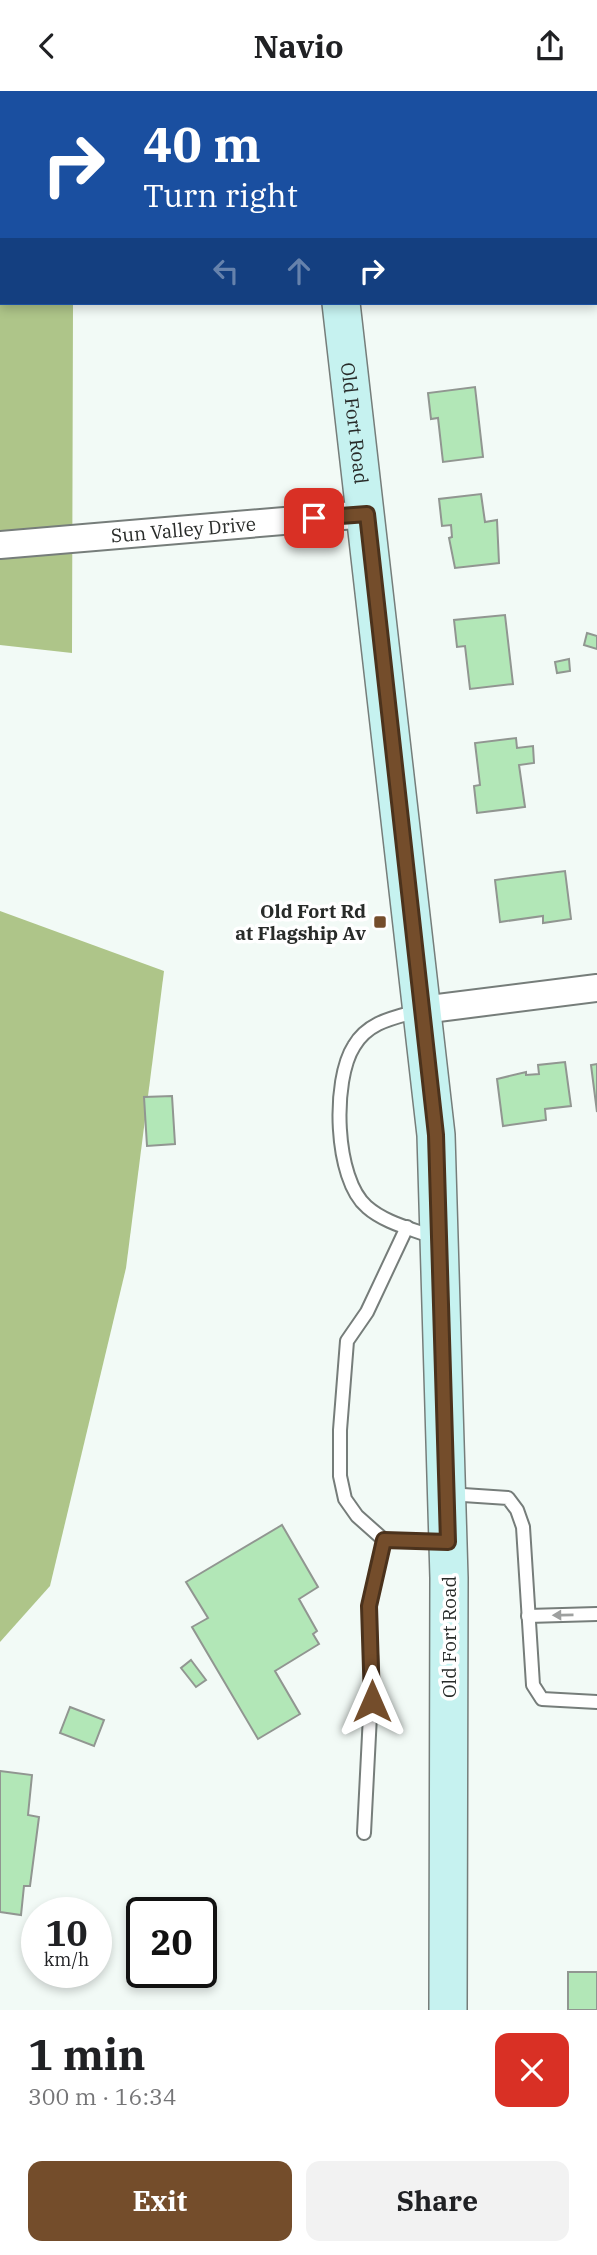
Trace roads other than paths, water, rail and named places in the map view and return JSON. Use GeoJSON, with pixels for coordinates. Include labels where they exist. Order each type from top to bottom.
{"type":"FeatureCollection","features":[{"type":"Feature","properties":{"kind":"main road","name":"Old Fort Road"},"geometry":{"type":"LineString","coordinates":[[341,305],[436,1135],[423,1233],[448,1494],[448,2010]]}},
{"type":"Feature","properties":{"kind":"street","name":"Sun Valley Drive"},"geometry":{"type":"LineString","coordinates":[[0,545],[367,514]]}},
{"type":"Feature","properties":{"kind":"street"},"geometry":{"type":"LineString","coordinates":[[422,1010],[597,988]]}},
{"type":"Feature","properties":{"kind":"lane"},"geometry":{"type":"LineString","coordinates":[[422,1010],[380,1022],[363,1034],[353,1046],[340,1079],[344,1164],[351,1188],[367,1207],[423,1233],[347,1341],[340,1476],[345,1499],[356,1516],[384,1540],[448,1542]]}},
{"type":"Feature","properties":{"kind":"lane"},"geometry":{"type":"LineString","coordinates":[[448,1494],[508,1498],[517,1510],[523,1527],[533,1685],[542,1699],[597,1702]]}},
{"type":"Feature","properties":{"kind":"lane"},"geometry":{"type":"LineString","coordinates":[[364,1833],[372,1676],[369,1606],[384,1540]]}},
{"type":"Feature","properties":{"kind":"lane"},"geometry":{"type":"LineString","coordinates":[[528,1616],[597,1614]]}},
{"type":"Feature","properties":{"kind":"place","name":"Old Fort Rd at Flagship Av"},"geometry":{"type":"Point","coordinates":[380,922]}}]}
